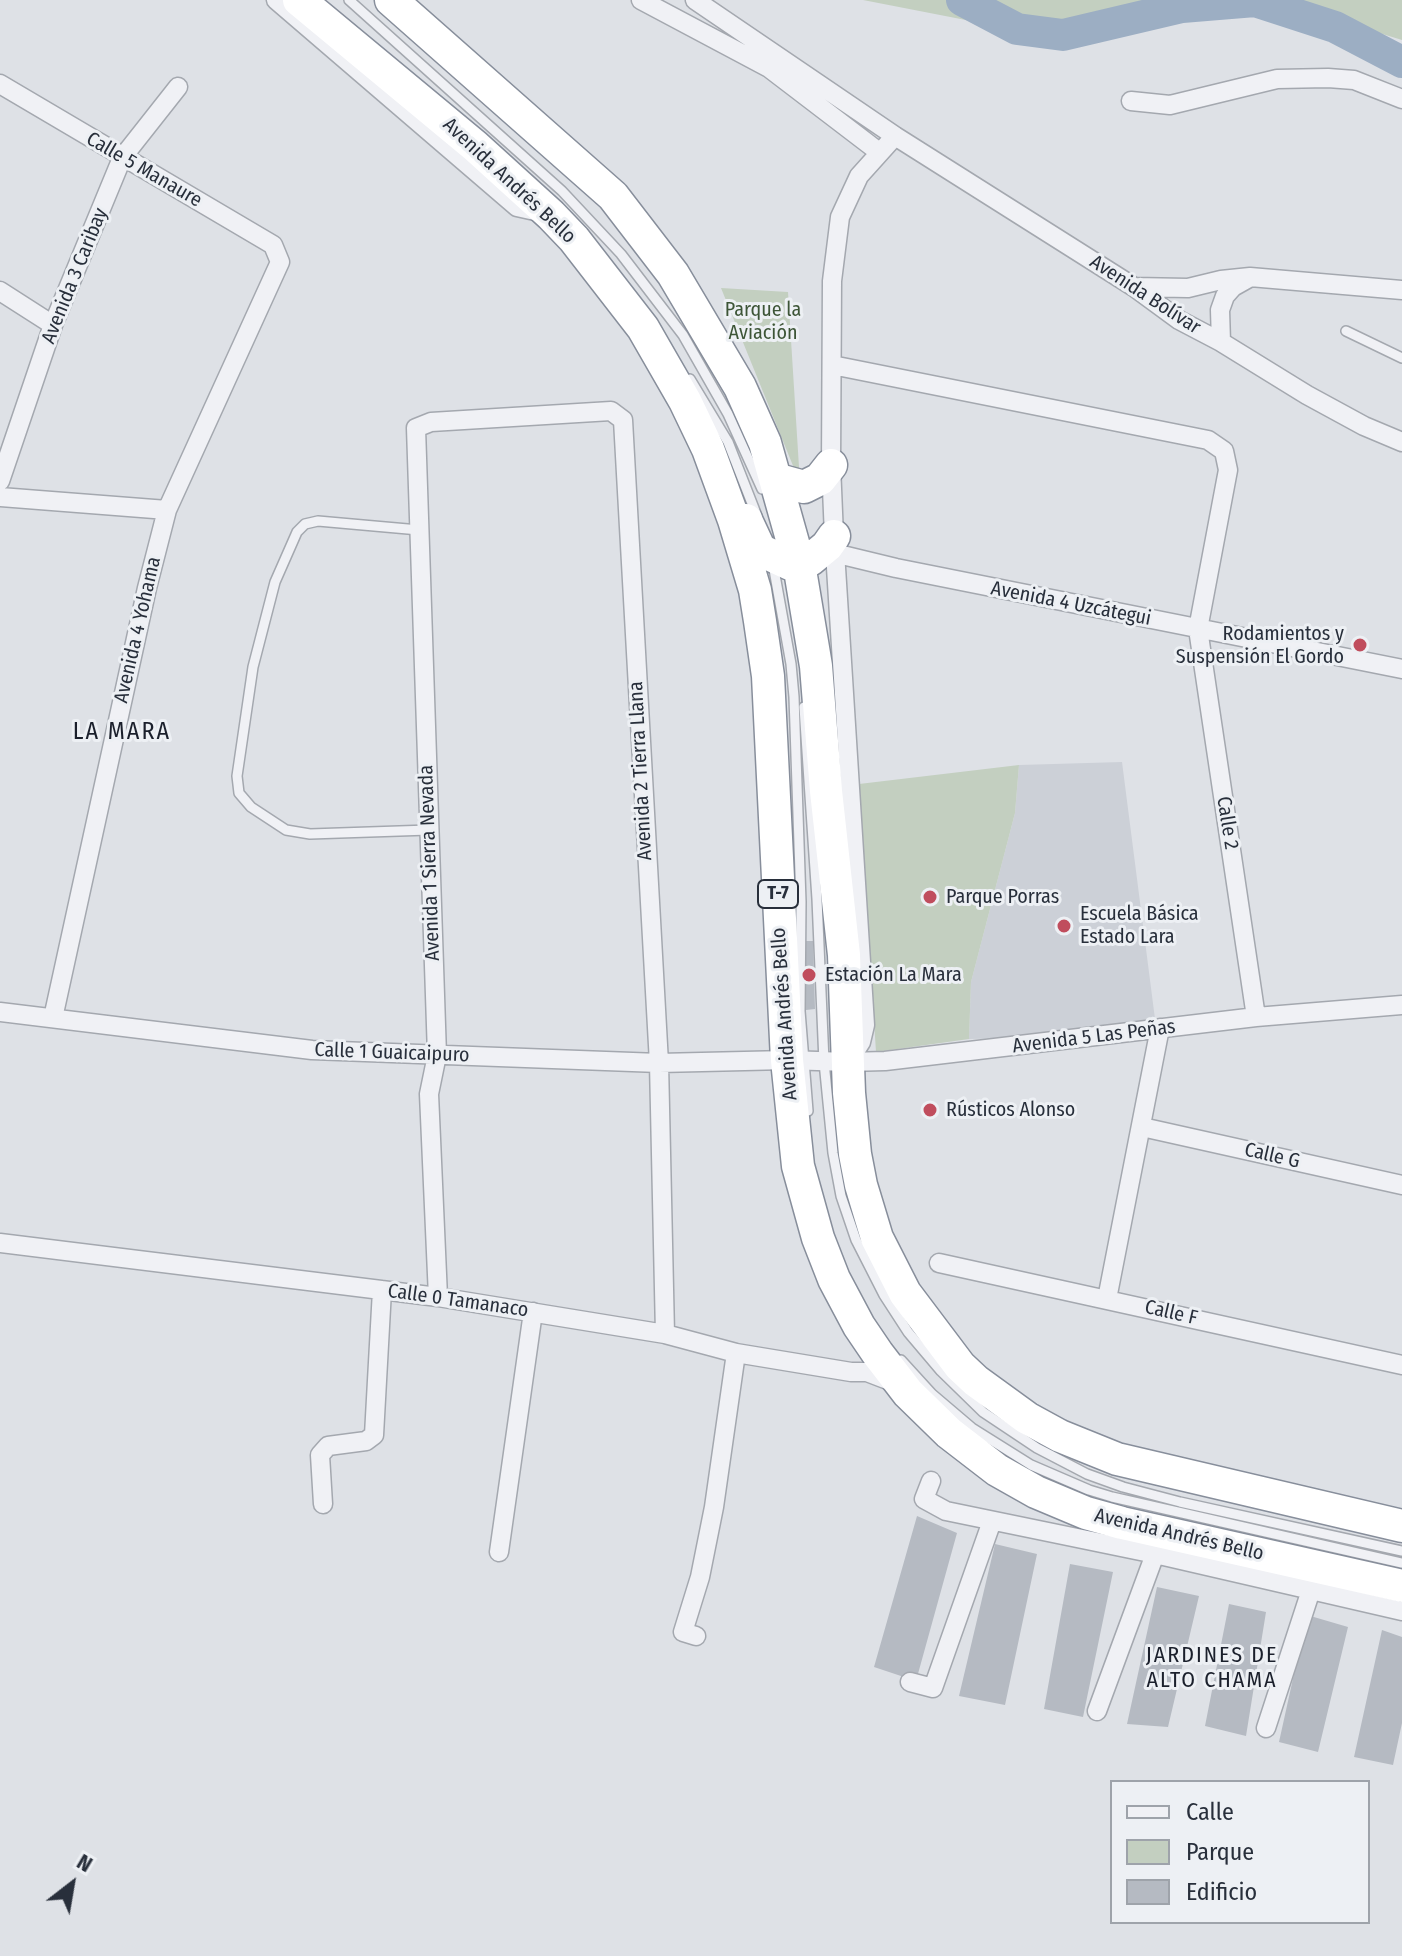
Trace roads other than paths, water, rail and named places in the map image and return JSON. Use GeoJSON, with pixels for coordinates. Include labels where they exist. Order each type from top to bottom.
{"type":"FeatureCollection","features":[{"type":"Feature","properties":{"kind":"highway","name":"Avenida Andrés Bello"},"geometry":{"type":"LineString","coordinates":[[299,0],[475,146],[551,215],[613,286],[678,375],[721,481],[794,555]]}},
{"type":"Feature","properties":{"kind":"highway","name":"Avenida Andrés Bello"},"geometry":{"type":"LineString","coordinates":[[391,0],[613,196],[673,274],[740,387],[765,443],[770,487],[807,601],[844,955],[816,1062],[798,1166],[818,1238],[840,1293],[859,1326],[908,1393],[974,1454],[1036,1492],[1086,1513],[1122,1523],[1402,1586]]}},
{"type":"Feature","properties":{"kind":"highway"},"geometry":{"type":"LineString","coordinates":[[770,487],[804,487],[820,479],[831,465]]}},
{"type":"Feature","properties":{"kind":"highway","name":"Avenida Andrés Bello"},"geometry":{"type":"LineString","coordinates":[[794,555],[768,676],[816,1062],[855,1154],[877,1238],[905,1293],[960,1366],[976,1381],[1027,1418],[1088,1449],[1236,1488],[1402,1526]]}},
{"type":"Feature","properties":{"kind":"highway"},"geometry":{"type":"LineString","coordinates":[[1242,1550],[1262,1543],[1402,1574]]}},
{"type":"Feature","properties":{"kind":"street"},"geometry":{"type":"LineString","coordinates":[[276,0],[517,207],[551,215]]}},
{"type":"Feature","properties":{"kind":"street"},"geometry":{"type":"LineString","coordinates":[[641,0],[769,68],[879,152]]}},
{"type":"Feature","properties":{"kind":"street","name":"Avenida Bolívar"},"geometry":{"type":"LineString","coordinates":[[695,0],[895,136],[1134,287],[1179,320],[1307,395],[1364,426],[1402,442]]}},
{"type":"Feature","properties":{"kind":"street"},"geometry":{"type":"LineString","coordinates":[[1131,101],[1170,105],[1277,79],[1328,78],[1354,80],[1402,99]]}},
{"type":"Feature","properties":{"kind":"street","name":"Calle 5 Manaure"},"geometry":{"type":"LineString","coordinates":[[0,84],[273,245],[280,262]]}},
{"type":"Feature","properties":{"kind":"street","name":"Avenida 3 Caribay"},"geometry":{"type":"LineString","coordinates":[[0,481],[53,325],[122,158],[178,87]]}},
{"type":"Feature","properties":{"kind":"street"},"geometry":{"type":"LineString","coordinates":[[794,555],[831,465],[832,281],[840,217],[859,176],[895,136]]}},
{"type":"Feature","properties":{"kind":"street","name":"Avenida 4 Yohama"},"geometry":{"type":"LineString","coordinates":[[53,1018],[147,588],[167,510],[280,262]]}},
{"type":"Feature","properties":{"kind":"street"},"geometry":{"type":"LineString","coordinates":[[1134,287],[1188,288],[1250,277],[1402,290]]}},
{"type":"Feature","properties":{"kind":"street"},"geometry":{"type":"LineString","coordinates":[[1221,342],[1220,310],[1225,296],[1250,277]]}},
{"type":"Feature","properties":{"kind":"street"},"geometry":{"type":"LineString","coordinates":[[0,291],[53,325]]}},
{"type":"Feature","properties":{"kind":"street","name":"Calle 2"},"geometry":{"type":"LineString","coordinates":[[832,365],[1208,440],[1224,451],[1228,470],[1198,629],[1256,1017]]}},
{"type":"Feature","properties":{"kind":"street","name":"Avenida 2 Tierra Llana"},"geometry":{"type":"LineString","coordinates":[[416,428],[431,422],[611,411],[623,420],[659,1063],[665,1334]]}},
{"type":"Feature","properties":{"kind":"street","name":"Avenida 1 Sierra Nevada"},"geometry":{"type":"LineString","coordinates":[[416,428],[437,1055],[429,1094],[438,1297]]}},
{"type":"Feature","properties":{"kind":"street"},"geometry":{"type":"LineString","coordinates":[[0,497],[167,510]]}},
{"type":"Feature","properties":{"kind":"street","name":"Avenida 4 Uzcátegui"},"geometry":{"type":"LineString","coordinates":[[794,555],[911,571],[1402,669]]}},
{"type":"Feature","properties":{"kind":"street","name":"Avenida 5 Las Peñas"},"geometry":{"type":"LineString","coordinates":[[816,1062],[885,1061],[1256,1017],[1402,1005]]}},
{"type":"Feature","properties":{"kind":"street","name":"Calle 1 Guaicaipuro"},"geometry":{"type":"LineString","coordinates":[[0,1012],[312,1050],[659,1063],[816,1062]]}},
{"type":"Feature","properties":{"kind":"street"},"geometry":{"type":"LineString","coordinates":[[1107,1299],[1160,1028]]}},
{"type":"Feature","properties":{"kind":"street","name":"Calle G"},"geometry":{"type":"LineString","coordinates":[[1142,1127],[1402,1185]]}},
{"type":"Feature","properties":{"kind":"street","name":"Calle 0 Tamanaco"},"geometry":{"type":"LineString","coordinates":[[0,1243],[438,1297],[533,1312],[665,1334],[736,1353],[876,1374],[908,1393]]}},
{"type":"Feature","properties":{"kind":"street","name":"Calle F"},"geometry":{"type":"LineString","coordinates":[[939,1263],[1402,1365]]}},
{"type":"Feature","properties":{"kind":"street"},"geometry":{"type":"LineString","coordinates":[[323,1504],[320,1455],[328,1446],[366,1441],[374,1435],[382,1290]]}},
{"type":"Feature","properties":{"kind":"street"},"geometry":{"type":"LineString","coordinates":[[499,1552],[533,1312]]}},
{"type":"Feature","properties":{"kind":"street"},"geometry":{"type":"LineString","coordinates":[[696,1636],[683,1632],[700,1577],[714,1507],[736,1353]]}},
{"type":"Feature","properties":{"kind":"street"},"geometry":{"type":"LineString","coordinates":[[931,1481],[924,1499],[946,1511],[1155,1554],[1402,1611]]}},
{"type":"Feature","properties":{"kind":"street"},"geometry":{"type":"LineString","coordinates":[[910,1682],[933,1688],[992,1521]]}},
{"type":"Feature","properties":{"kind":"street"},"geometry":{"type":"LineString","coordinates":[[1097,1711],[1155,1554]]}},
{"type":"Feature","properties":{"kind":"street"},"geometry":{"type":"LineString","coordinates":[[1266,1728],[1311,1590]]}},
{"type":"Feature","properties":{"kind":"lane"},"geometry":{"type":"LineString","coordinates":[[349,0],[562,191],[621,254],[666,309],[770,487]]}},
{"type":"Feature","properties":{"kind":"lane"},"geometry":{"type":"LineString","coordinates":[[1346,331],[1402,358]]}},
{"type":"Feature","properties":{"kind":"lane"},"geometry":{"type":"LineString","coordinates":[[419,530],[318,521],[305,524],[297,532],[275,582],[253,667],[237,776],[239,793],[251,807],[286,830],[310,834],[429,830]]}},
{"type":"Feature","properties":{"kind":"lane"},"geometry":{"type":"LineString","coordinates":[[796,629],[817,899],[816,1062],[809,1124]]}},
{"type":"Feature","properties":{"kind":"lane"},"geometry":{"type":"LineString","coordinates":[[816,1062],[841,1196],[856,1240],[884,1295],[908,1332],[968,1399],[1037,1448],[1087,1474],[1123,1487],[1402,1551]]}},
{"type":"Feature","properties":{"kind":"lane"},"geometry":{"type":"LineString","coordinates":[[893,1348],[932,1394],[972,1428],[1009,1452],[1063,1479],[1112,1497],[1402,1563]]}},
{"type":"Feature","properties":{"kind":"waterway"},"geometry":{"type":"LineString","coordinates":[[962,0],[1017,29],[1063,35],[1182,7],[1255,1],[1335,27],[1402,62]]}},
{"type":"Feature","properties":{"kind":"place","name":"Rodamientos y Suspensión El Gordo"},"geometry":{"type":"Point","coordinates":[1360,645]}},
{"type":"Feature","properties":{"kind":"place","name":"Parque Porras"},"geometry":{"type":"Point","coordinates":[930,897]}},
{"type":"Feature","properties":{"kind":"place","name":"Escuela Básica Estado Lara"},"geometry":{"type":"Point","coordinates":[1064,926]}},
{"type":"Feature","properties":{"kind":"place","name":"Estación La Mara"},"geometry":{"type":"Point","coordinates":[809,975]}},
{"type":"Feature","properties":{"kind":"place","name":"Rústicos Alonso"},"geometry":{"type":"Point","coordinates":[930,1110]}},
{"type":"Feature","properties":{"kind":"district","name":"LA MARA"},"geometry":{"type":"Point","coordinates":[122,732]}},
{"type":"Feature","properties":{"kind":"district","name":"JARDINES DE ALTO CHAMA"},"geometry":{"type":"Point","coordinates":[1212,1668]}},
{"type":"Feature","properties":{"kind":"park label","name":"Parque la Aviación"},"geometry":{"type":"Point","coordinates":[763,322]}}]}
